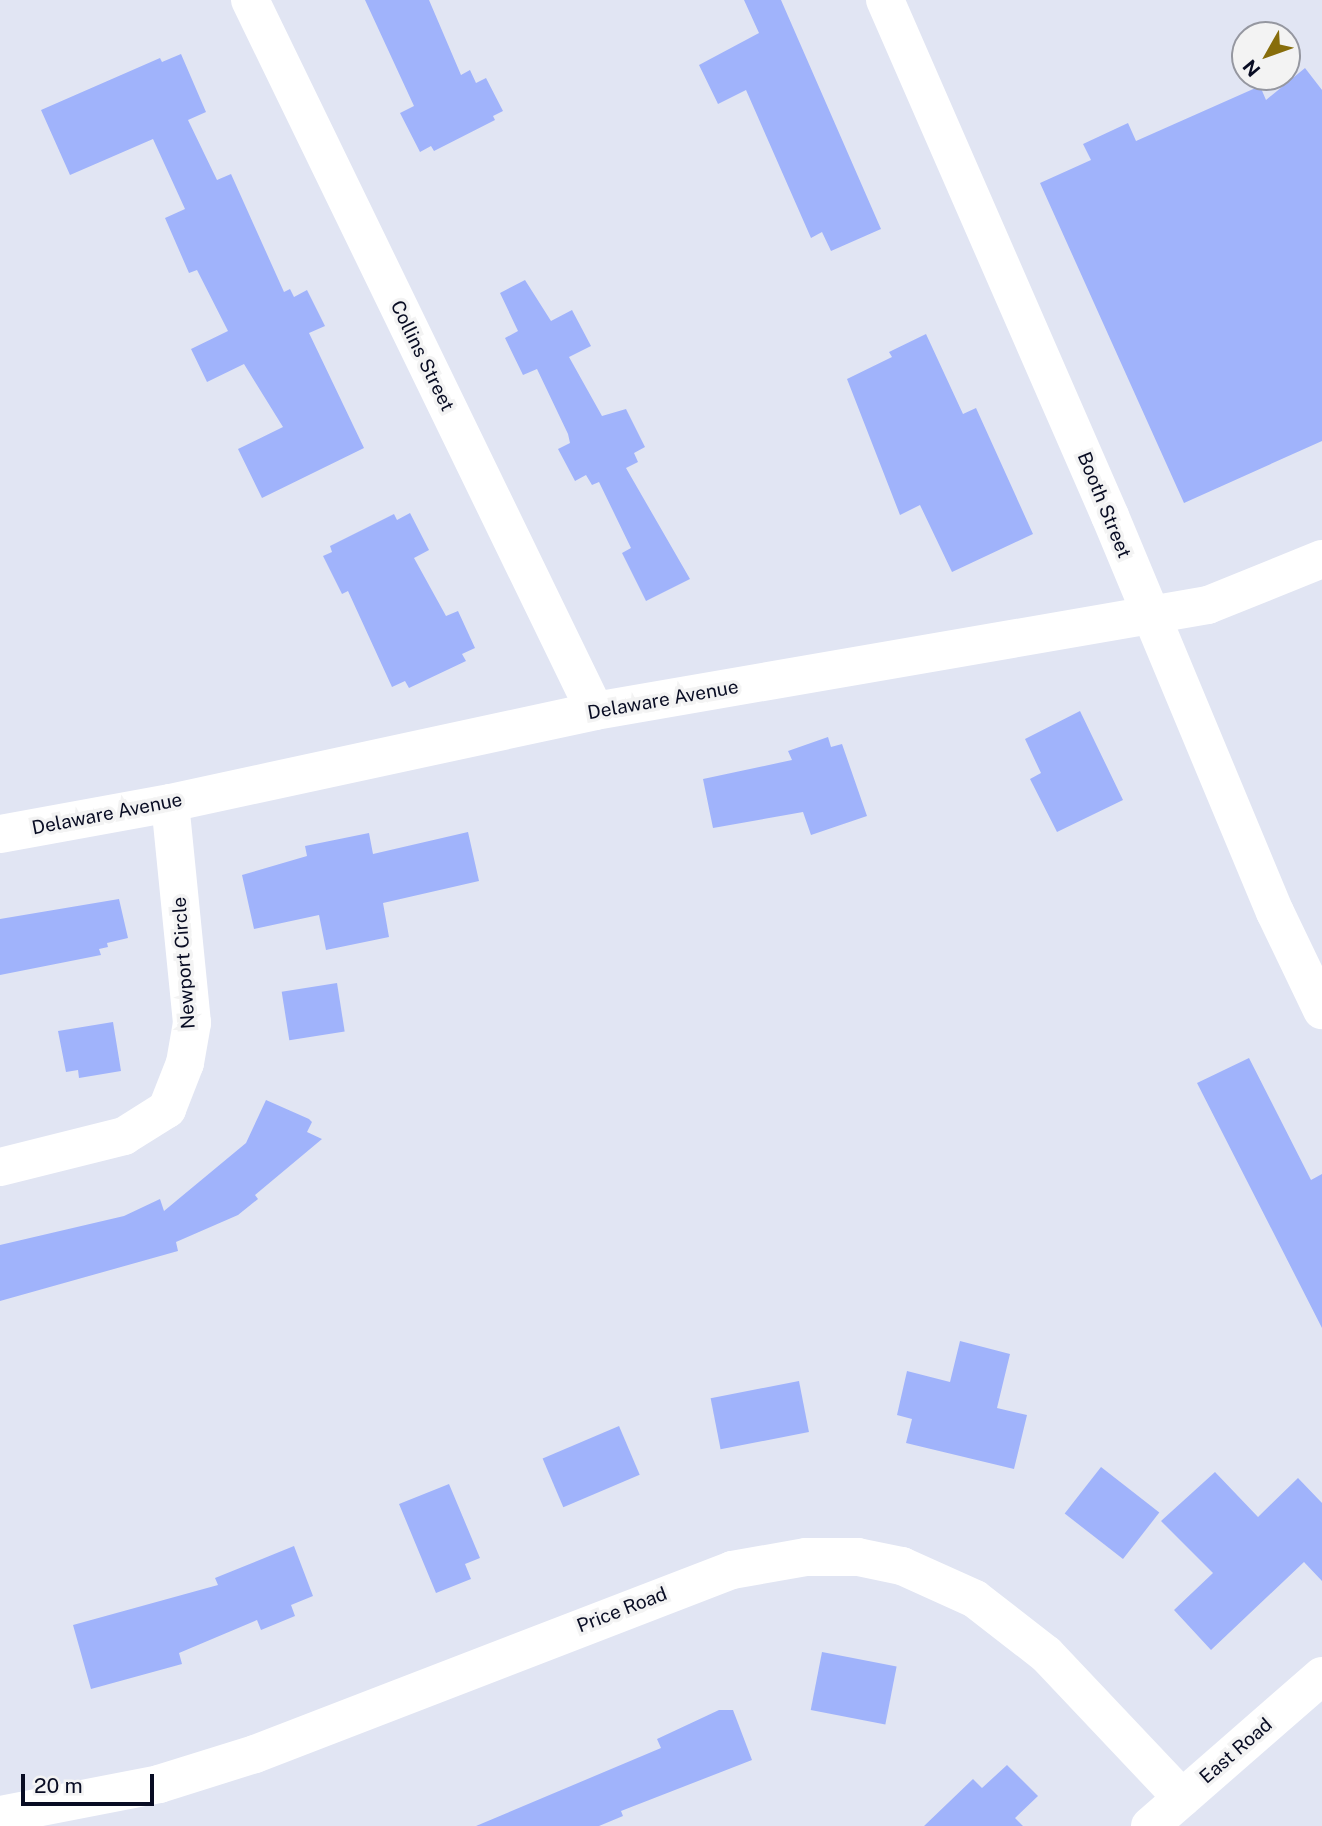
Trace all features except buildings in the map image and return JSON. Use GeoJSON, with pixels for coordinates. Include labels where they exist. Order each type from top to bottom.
{"type":"FeatureCollection","features":[{"type":"Feature","properties":{"kind":"street","name":"Collins Street"},"geometry":{"type":"LineString","coordinates":[[250,0],[595,711]]}},
{"type":"Feature","properties":{"kind":"street","name":"Booth Street"},"geometry":{"type":"LineString","coordinates":[[885,0],[1111,516],[1148,615],[1275,912],[1322,1010]]}},
{"type":"Feature","properties":{"kind":"street","name":"Delaware Avenue"},"geometry":{"type":"LineString","coordinates":[[0,834],[170,803],[595,711],[1208,604],[1322,559]]}},
{"type":"Feature","properties":{"kind":"street","name":"Newport Circle"},"geometry":{"type":"LineString","coordinates":[[0,1167],[124,1136],[167,1109],[185,1063],[192,1023],[170,803]]}},
{"type":"Feature","properties":{"kind":"street","name":"Price Road"},"geometry":{"type":"LineString","coordinates":[[0,1815],[159,1784],[255,1754],[732,1570],[806,1557],[858,1557],[902,1566],[975,1599],[1046,1654],[1182,1798]]}},
{"type":"Feature","properties":{"kind":"street","name":"East Road"},"geometry":{"type":"LineString","coordinates":[[1150,1826],[1322,1676]]}}]}
